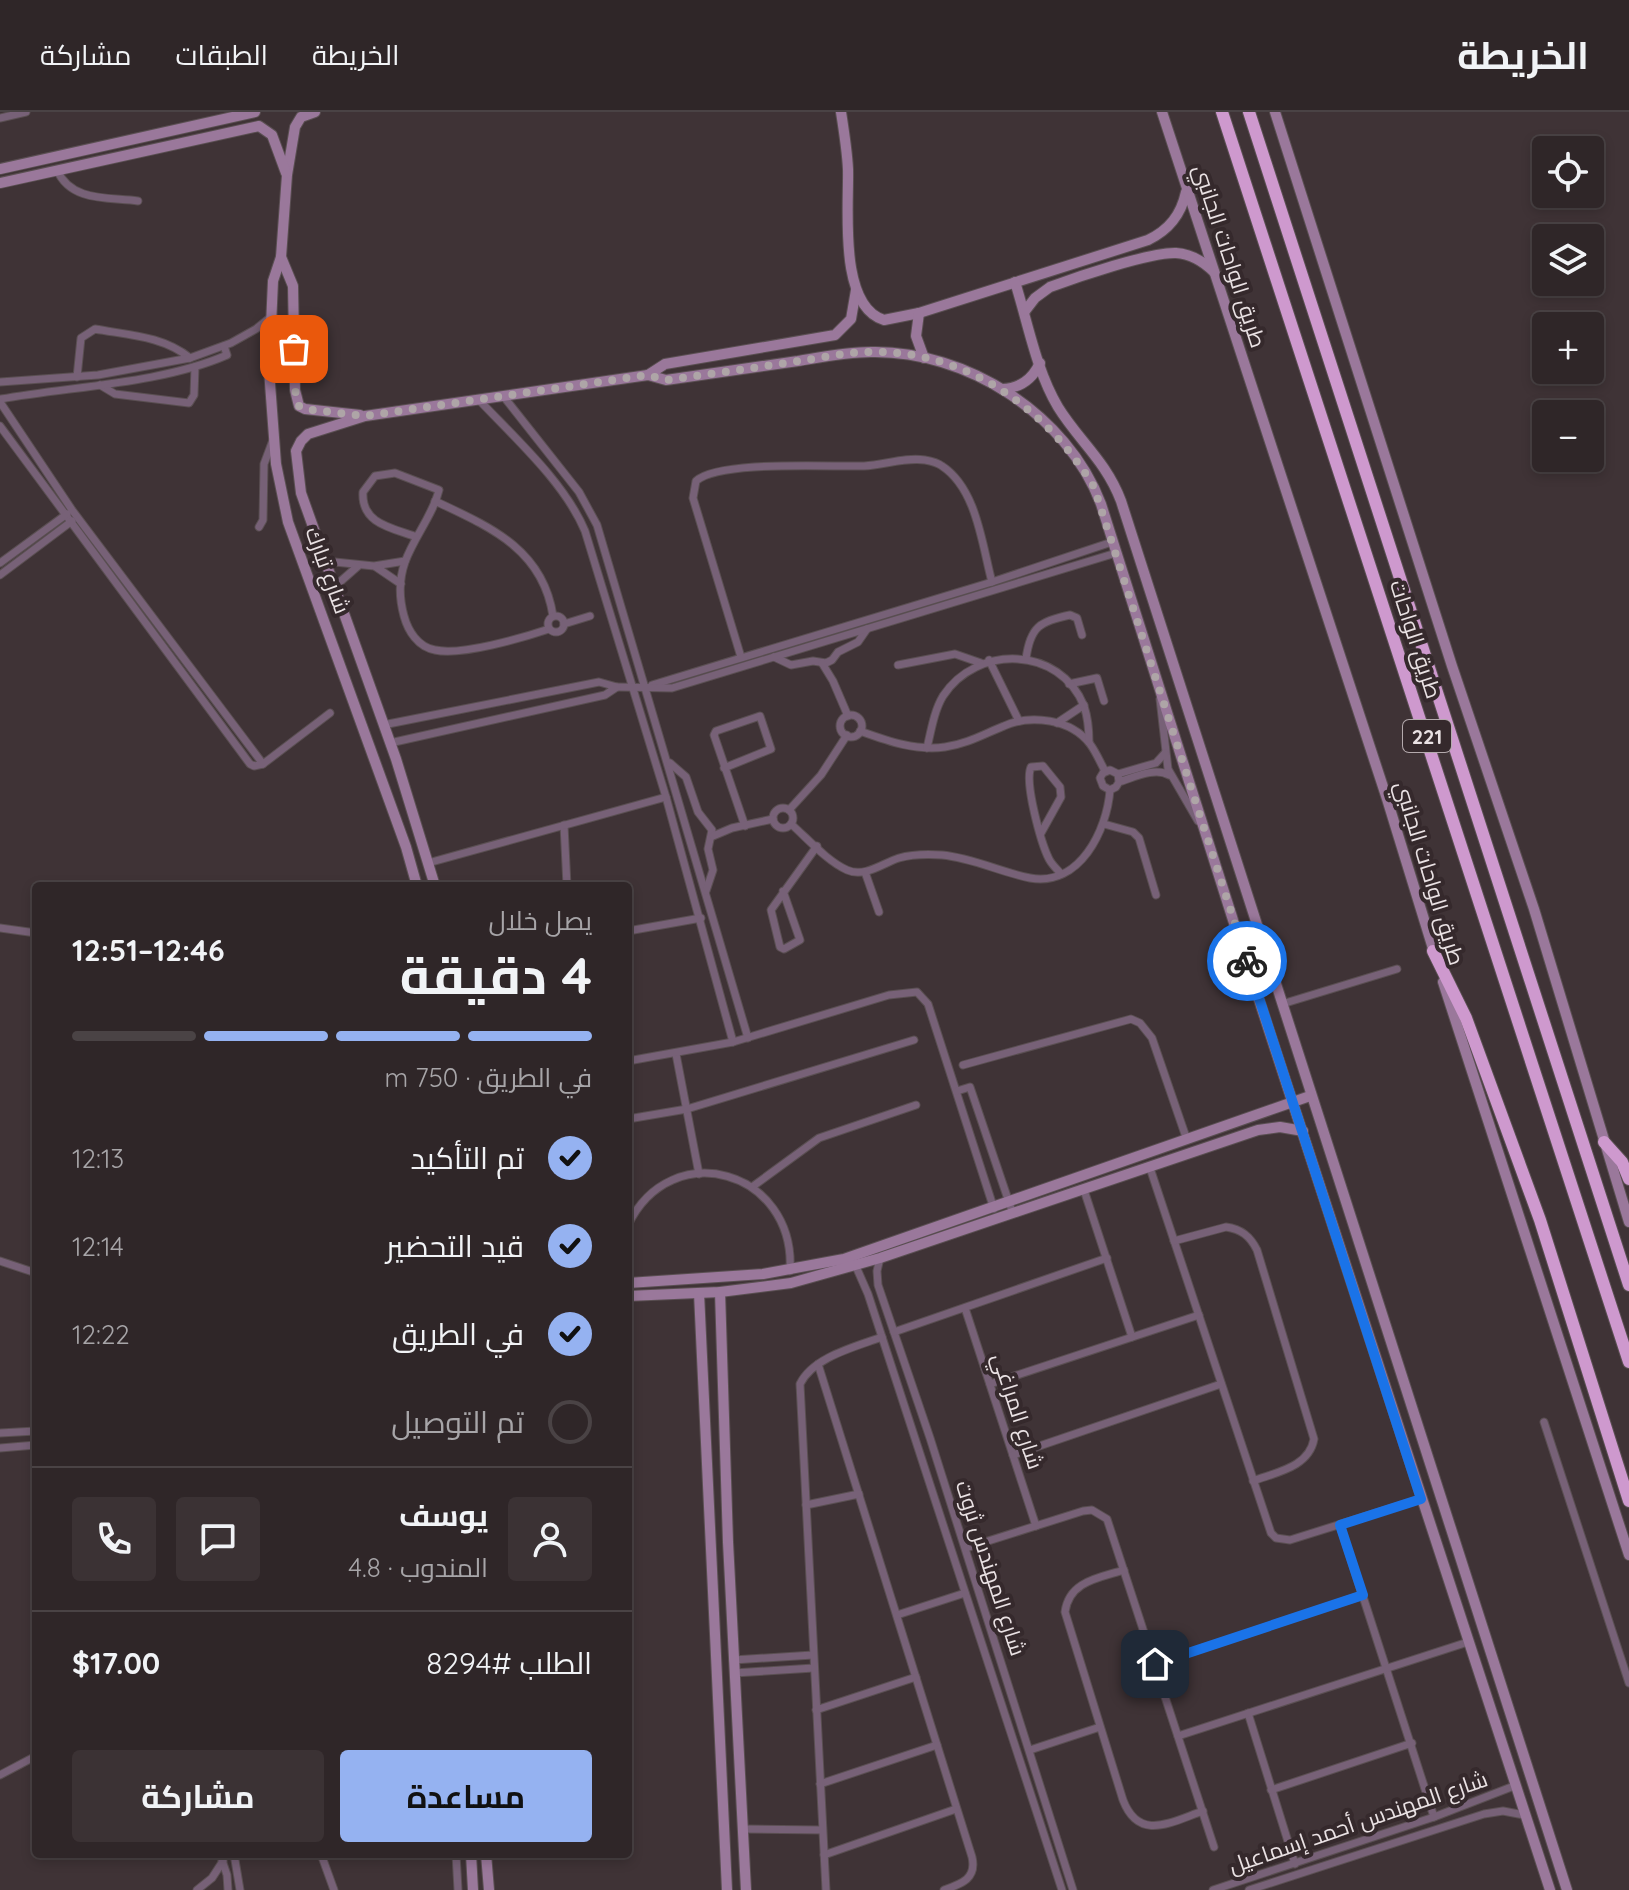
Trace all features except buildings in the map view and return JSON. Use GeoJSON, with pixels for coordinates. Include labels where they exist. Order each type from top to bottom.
{"type":"FeatureCollection","features":[{"type":"Feature","properties":{"kind":"highway","name":"طريق الواحات"},"geometry":{"type":"LineString","coordinates":[[1222,112],[1629,1362]]}},
{"type":"Feature","properties":{"kind":"highway","name":"طريق الواحات"},"geometry":{"type":"LineString","coordinates":[[1249,112],[1629,1285]]}},
{"type":"Feature","properties":{"kind":"highway"},"geometry":{"type":"LineString","coordinates":[[1433,951],[1462,1007],[1540,1220],[1629,1501]]}},
{"type":"Feature","properties":{"kind":"highway"},"geometry":{"type":"LineString","coordinates":[[1604,1142],[1622,1162],[1629,1179]]}},
{"type":"Feature","properties":{"kind":"street"},"geometry":{"type":"LineString","coordinates":[[0,118],[26,112]]}},
{"type":"Feature","properties":{"kind":"street"},"geometry":{"type":"LineString","coordinates":[[138,201],[75,192],[61,180],[57,170],[0,182],[1,169],[255,112]]}},
{"type":"Feature","properties":{"kind":"street","name":"شارع تبارك"},"geometry":{"type":"LineString","coordinates":[[315,112],[301,117],[295,127],[287,175],[281,257],[273,275],[269,370],[273,440],[282,503],[403,838],[416,882]]}},
{"type":"Feature","properties":{"kind":"street"},"geometry":{"type":"LineString","coordinates":[[841,112],[848,168],[849,245],[856,288],[867,310],[877,318],[891,320],[919,313],[1155,237],[1175,219],[1187,190]]}},
{"type":"Feature","properties":{"kind":"street","name":"طريق الواحات الجانبي"},"geometry":{"type":"LineString","coordinates":[[1162,112],[1387,799],[1433,951],[1629,1555]]}},
{"type":"Feature","properties":{"kind":"street"},"geometry":{"type":"LineString","coordinates":[[1275,112],[1452,666],[1534,909],[1629,1222]]}},
{"type":"Feature","properties":{"kind":"street","name":"شارع تبارك"},"geometry":{"type":"LineString","coordinates":[[57,170],[252,127],[264,127],[272,135],[287,175]]}},
{"type":"Feature","properties":{"kind":"street"},"geometry":{"type":"LineString","coordinates":[[1025,311],[1035,298],[1050,287],[1155,255],[1186,255],[1206,264],[1215,273]]}},
{"type":"Feature","properties":{"kind":"street","name":"شارع تبارك"},"geometry":{"type":"LineString","coordinates":[[281,257],[293,286],[295,390],[299,406],[365,416]]}},
{"type":"Feature","properties":{"kind":"street"},"geometry":{"type":"LineString","coordinates":[[1015,282],[1040,363],[1057,404],[1105,467],[1121,501],[1567,1890]]}},
{"type":"Feature","properties":{"kind":"street"},"geometry":{"type":"LineString","coordinates":[[648,375],[665,364],[835,335],[851,319],[856,288]]}},
{"type":"Feature","properties":{"kind":"street"},"geometry":{"type":"LineString","coordinates":[[919,313],[916,336],[924,358]]}},
{"type":"Feature","properties":{"kind":"street"},"geometry":{"type":"LineString","coordinates":[[263,764],[75,514],[0,400],[0,384],[77,377],[190,358],[224,346],[256,329],[272,316]]}},
{"type":"Feature","properties":{"kind":"street"},"geometry":{"type":"LineString","coordinates":[[77,377],[81,338],[95,329],[164,342],[190,358]]}},
{"type":"Feature","properties":{"kind":"street"},"geometry":{"type":"LineString","coordinates":[[0,400],[195,367],[227,355],[224,346]]}},
{"type":"Feature","properties":{"kind":"street"},"geometry":{"type":"LineString","coordinates":[[365,416],[648,375],[666,380],[864,352],[924,358],[968,372],[1002,389],[1040,417],[1060,438],[1094,487],[1550,1890]]}},
{"type":"Feature","properties":{"kind":"street"},"geometry":{"type":"LineString","coordinates":[[1002,389],[1025,383],[1040,363]]}},
{"type":"Feature","properties":{"kind":"street"},"geometry":{"type":"LineString","coordinates":[[100,385],[115,394],[189,403],[194,395],[195,367]]}},
{"type":"Feature","properties":{"kind":"street"},"geometry":{"type":"LineString","coordinates":[[504,397],[590,508],[603,542],[748,1038]]}},
{"type":"Feature","properties":{"kind":"street"},"geometry":{"type":"LineString","coordinates":[[479,400],[540,466],[581,522],[666,797],[733,1042]]}},
{"type":"Feature","properties":{"kind":"street","name":"شارع تبارك"},"geometry":{"type":"LineString","coordinates":[[365,416],[308,434],[301,441],[296,451],[301,493],[396,759],[434,882]]}},
{"type":"Feature","properties":{"kind":"street"},"geometry":{"type":"LineString","coordinates":[[0,426],[247,760],[254,766],[263,764],[330,713]]}},
{"type":"Feature","properties":{"kind":"street"},"geometry":{"type":"LineString","coordinates":[[1060,438],[1073,426]]}},
{"type":"Feature","properties":{"kind":"street"},"geometry":{"type":"LineString","coordinates":[[259,527],[263,520],[265,455],[273,440]]}},
{"type":"Feature","properties":{"kind":"street"},"geometry":{"type":"LineString","coordinates":[[741,657],[693,498],[696,481],[702,475],[753,468],[868,466],[913,459],[933,462],[950,473],[969,499],[992,582]]}},
{"type":"Feature","properties":{"kind":"street"},"geometry":{"type":"LineString","coordinates":[[417,537],[372,520],[365,513],[362,503],[367,483],[384,473],[395,473],[436,487],[439,492],[435,501],[417,537],[405,561],[401,584],[402,608],[410,631],[416,640],[436,651],[492,644],[549,629],[557,632],[564,624],[590,616]]}},
{"type":"Feature","properties":{"kind":"street"},"geometry":{"type":"LineString","coordinates":[[435,501],[487,527],[520,549],[543,579],[553,616]]}},
{"type":"Feature","properties":{"kind":"street"},"geometry":{"type":"LineString","coordinates":[[0,575],[75,514]]}},
{"type":"Feature","properties":{"kind":"street"},"geometry":{"type":"LineString","coordinates":[[0,563],[67,520]]}},
{"type":"Feature","properties":{"kind":"street"},"geometry":{"type":"LineString","coordinates":[[647,687],[1023,571],[1114,548]]}},
{"type":"Feature","properties":{"kind":"street"},"geometry":{"type":"LineString","coordinates":[[383,725],[599,682],[617,687],[672,688],[1025,581],[1114,548]]}},
{"type":"Feature","properties":{"kind":"street"},"geometry":{"type":"LineString","coordinates":[[325,561],[358,566],[405,561]]}},
{"type":"Feature","properties":{"kind":"street"},"geometry":{"type":"LineString","coordinates":[[333,588],[358,566]]}},
{"type":"Feature","properties":{"kind":"street"},"geometry":{"type":"LineString","coordinates":[[374,566],[401,584]]}},
{"type":"Feature","properties":{"kind":"street"},"geometry":{"type":"LineString","coordinates":[[1023,571],[1025,581]]}},
{"type":"Feature","properties":{"kind":"street"},"geometry":{"type":"LineString","coordinates":[[1026,659],[1033,634],[1043,622],[1066,615],[1074,616],[1082,635]]}},
{"type":"Feature","properties":{"kind":"street"},"geometry":{"type":"LineString","coordinates":[[553,616],[561,617],[564,624]]}},
{"type":"Feature","properties":{"kind":"street"},"geometry":{"type":"LineString","coordinates":[[549,629],[547,623],[553,616]]}},
{"type":"Feature","properties":{"kind":"street"},"geometry":{"type":"LineString","coordinates":[[773,657],[791,665],[813,661],[822,663],[832,660],[838,652],[858,642],[867,629]]}},
{"type":"Feature","properties":{"kind":"street"},"geometry":{"type":"LineString","coordinates":[[339,658],[357,652]]}},
{"type":"Feature","properties":{"kind":"street"},"geometry":{"type":"LineString","coordinates":[[898,665],[955,654],[985,662],[1026,659],[1048,667],[1069,684],[1084,705],[1089,742],[1105,771]]}},
{"type":"Feature","properties":{"kind":"street"},"geometry":{"type":"LineString","coordinates":[[832,660],[833,681]]}},
{"type":"Feature","properties":{"kind":"street"},"geometry":{"type":"LineString","coordinates":[[985,662],[1019,721]]}},
{"type":"Feature","properties":{"kind":"street"},"geometry":{"type":"LineString","coordinates":[[927,748],[943,696],[954,682],[985,662]]}},
{"type":"Feature","properties":{"kind":"street"},"geometry":{"type":"LineString","coordinates":[[822,663],[848,716]]}},
{"type":"Feature","properties":{"kind":"street"},"geometry":{"type":"LineString","coordinates":[[1069,684],[1097,678],[1104,701]]}},
{"type":"Feature","properties":{"kind":"street"},"geometry":{"type":"LineString","coordinates":[[1159,685],[1160,718],[1170,776],[1207,834]]}},
{"type":"Feature","properties":{"kind":"street"},"geometry":{"type":"LineString","coordinates":[[390,743],[605,695],[617,687]]}},
{"type":"Feature","properties":{"kind":"street"},"geometry":{"type":"LineString","coordinates":[[531,697],[534,710]]}},
{"type":"Feature","properties":{"kind":"street"},"geometry":{"type":"LineString","coordinates":[[1057,723],[1084,705]]}},
{"type":"Feature","properties":{"kind":"street"},"geometry":{"type":"LineString","coordinates":[[853,715],[860,720],[860,731],[853,736],[847,735],[840,725],[853,715]]}},
{"type":"Feature","properties":{"kind":"street"},"geometry":{"type":"LineString","coordinates":[[724,768],[771,749],[760,716],[714,733],[724,768],[745,826]]}},
{"type":"Feature","properties":{"kind":"street"},"geometry":{"type":"LineString","coordinates":[[860,731],[908,747],[927,748],[960,745],[1019,721],[1043,720],[1069,727],[1089,742]]}},
{"type":"Feature","properties":{"kind":"street"},"geometry":{"type":"LineString","coordinates":[[789,810],[821,775],[847,735]]}},
{"type":"Feature","properties":{"kind":"street"},"geometry":{"type":"LineString","coordinates":[[1118,778],[1156,763],[1165,753]]}},
{"type":"Feature","properties":{"kind":"street"},"geometry":{"type":"LineString","coordinates":[[377,766],[396,759]]}},
{"type":"Feature","properties":{"kind":"street"},"geometry":{"type":"LineString","coordinates":[[670,763],[686,777],[698,812],[716,828],[745,826],[773,819],[779,809],[789,810]]}},
{"type":"Feature","properties":{"kind":"street"},"geometry":{"type":"LineString","coordinates":[[1041,833],[1061,792],[1039,764],[1031,767],[1028,775],[1041,833],[1051,862],[1061,874]]}},
{"type":"Feature","properties":{"kind":"street"},"geometry":{"type":"LineString","coordinates":[[1105,771],[1110,770],[1118,778]]}},
{"type":"Feature","properties":{"kind":"street"},"geometry":{"type":"LineString","coordinates":[[1105,771],[1100,781],[1110,790]]}},
{"type":"Feature","properties":{"kind":"street"},"geometry":{"type":"LineString","coordinates":[[1118,778],[1159,771],[1170,776]]}},
{"type":"Feature","properties":{"kind":"street"},"geometry":{"type":"LineString","coordinates":[[1110,790],[1116,787],[1118,778]]}},
{"type":"Feature","properties":{"kind":"street"},"geometry":{"type":"LineString","coordinates":[[791,824],[845,869],[865,872],[896,859],[924,854],[962,857],[1032,878],[1061,874],[1087,854],[1104,824],[1110,790]]}},
{"type":"Feature","properties":{"kind":"street"},"geometry":{"type":"LineString","coordinates":[[428,863],[666,797]]}},
{"type":"Feature","properties":{"kind":"street"},"geometry":{"type":"LineString","coordinates":[[789,810],[793,817],[791,824]]}},
{"type":"Feature","properties":{"kind":"street"},"geometry":{"type":"LineString","coordinates":[[671,817],[684,813]]}},
{"type":"Feature","properties":{"kind":"street"},"geometry":{"type":"LineString","coordinates":[[773,819],[779,827],[791,824]]}},
{"type":"Feature","properties":{"kind":"street"},"geometry":{"type":"LineString","coordinates":[[709,824],[713,836]]}},
{"type":"Feature","properties":{"kind":"street"},"geometry":{"type":"LineString","coordinates":[[1104,824],[1129,831],[1139,838],[1156,895]]}},
{"type":"Feature","properties":{"kind":"street"},"geometry":{"type":"LineString","coordinates":[[564,825],[567,882]]}},
{"type":"Feature","properties":{"kind":"street"},"geometry":{"type":"LineString","coordinates":[[706,891],[713,872],[708,844],[713,836],[732,828]]}},
{"type":"Feature","properties":{"kind":"street"},"geometry":{"type":"LineString","coordinates":[[403,838],[420,834]]}},
{"type":"Feature","properties":{"kind":"street"},"geometry":{"type":"LineString","coordinates":[[783,891],[800,940],[784,949],[780,947],[770,913],[783,891],[817,846]]}},
{"type":"Feature","properties":{"kind":"street"},"geometry":{"type":"LineString","coordinates":[[865,872],[879,912]]}},
{"type":"Feature","properties":{"kind":"street"},"geometry":{"type":"LineString","coordinates":[[632,930],[701,918]]}},
{"type":"Feature","properties":{"kind":"street"},"geometry":{"type":"LineString","coordinates":[[1235,927],[1255,920]]}},
{"type":"Feature","properties":{"kind":"street"},"geometry":{"type":"LineString","coordinates":[[0,928],[32,932]]}},
{"type":"Feature","properties":{"kind":"street"},"geometry":{"type":"LineString","coordinates":[[1282,1004],[1397,969]]}},
{"type":"Feature","properties":{"kind":"street"},"geometry":{"type":"LineString","coordinates":[[632,1060],[733,1042],[889,995],[917,992],[928,1004],[998,1219]]}},
{"type":"Feature","properties":{"kind":"street"},"geometry":{"type":"LineString","coordinates":[[963,1065],[1131,1019],[1140,1023],[1152,1038],[1187,1140]]}},
{"type":"Feature","properties":{"kind":"street"},"geometry":{"type":"LineString","coordinates":[[632,1118],[687,1109],[914,1040]]}},
{"type":"Feature","properties":{"kind":"street"},"geometry":{"type":"LineString","coordinates":[[659,1045],[661,1056]]}},
{"type":"Feature","properties":{"kind":"street"},"geometry":{"type":"LineString","coordinates":[[676,1054],[699,1174]]}},
{"type":"Feature","properties":{"kind":"street"},"geometry":{"type":"LineString","coordinates":[[957,1091],[970,1087],[1013,1214]]}},
{"type":"Feature","properties":{"kind":"street"},"geometry":{"type":"LineString","coordinates":[[632,1296],[720,1292],[791,1283],[993,1206],[1310,1096]]}},
{"type":"Feature","properties":{"kind":"street"},"geometry":{"type":"LineString","coordinates":[[752,1187],[819,1138],[916,1105]]}},
{"type":"Feature","properties":{"kind":"street"},"geometry":{"type":"LineString","coordinates":[[632,1283],[790,1271],[880,1258],[1258,1130],[1280,1127],[1303,1131]]}},
{"type":"Feature","properties":{"kind":"street"},"geometry":{"type":"LineString","coordinates":[[1150,1168],[1268,1526],[1276,1538],[1290,1540],[1421,1499]]}},
{"type":"Feature","properties":{"kind":"street"},"geometry":{"type":"LineString","coordinates":[[632,1216],[662,1186],[684,1177],[699,1174],[731,1177],[763,1195],[780,1215],[791,1251],[790,1271]]}},
{"type":"Feature","properties":{"kind":"street"},"geometry":{"type":"LineString","coordinates":[[1084,1190],[1132,1337]]}},
{"type":"Feature","properties":{"kind":"street"},"geometry":{"type":"LineString","coordinates":[[632,1208],[636,1210]]}},
{"type":"Feature","properties":{"kind":"street"},"geometry":{"type":"LineString","coordinates":[[1174,1241],[1226,1227],[1248,1236],[1257,1250],[1314,1439],[1306,1459],[1253,1481]]}},
{"type":"Feature","properties":{"kind":"street","name":"شارع المهندس ثروت"},"geometry":{"type":"LineString","coordinates":[[880,1258],[878,1285],[966,1548],[1073,1890]]}},
{"type":"Feature","properties":{"kind":"street"},"geometry":{"type":"LineString","coordinates":[[894,1332],[1107,1258]]}},
{"type":"Feature","properties":{"kind":"street"},"geometry":{"type":"LineString","coordinates":[[0,1261],[32,1272]]}},
{"type":"Feature","properties":{"kind":"street","name":"شارع المهندس ثروت"},"geometry":{"type":"LineString","coordinates":[[853,1261],[882,1337],[1062,1890]]}},
{"type":"Feature","properties":{"kind":"street"},"geometry":{"type":"LineString","coordinates":[[1352,1287],[1372,1280]]}},
{"type":"Feature","properties":{"kind":"street"},"geometry":{"type":"LineString","coordinates":[[865,1288],[878,1285]]}},
{"type":"Feature","properties":{"kind":"street"},"geometry":{"type":"LineString","coordinates":[[720,1292],[733,1660],[746,1890]]}},
{"type":"Feature","properties":{"kind":"street"},"geometry":{"type":"LineString","coordinates":[[699,1293],[727,1890]]}},
{"type":"Feature","properties":{"kind":"street","name":"شارع المراغي"},"geometry":{"type":"LineString","coordinates":[[965,1308],[1036,1526]]}},
{"type":"Feature","properties":{"kind":"street"},"geometry":{"type":"LineString","coordinates":[[990,1384],[1199,1315]]}},
{"type":"Feature","properties":{"kind":"street"},"geometry":{"type":"LineString","coordinates":[[826,1890],[799,1394],[804,1376],[818,1364],[882,1337]]}},
{"type":"Feature","properties":{"kind":"street"},"geometry":{"type":"LineString","coordinates":[[818,1364],[972,1857],[973,1872],[963,1884],[944,1890]]}},
{"type":"Feature","properties":{"kind":"street"},"geometry":{"type":"LineString","coordinates":[[1013,1455],[1221,1384]]}},
{"type":"Feature","properties":{"kind":"street"},"geometry":{"type":"LineString","coordinates":[[1544,1422],[1629,1683]]}},
{"type":"Feature","properties":{"kind":"street"},"geometry":{"type":"LineString","coordinates":[[0,1433],[32,1431]]}},
{"type":"Feature","properties":{"kind":"street"},"geometry":{"type":"LineString","coordinates":[[0,1448],[32,1445]]}},
{"type":"Feature","properties":{"kind":"street"},"geometry":{"type":"LineString","coordinates":[[806,1505],[859,1494]]}},
{"type":"Feature","properties":{"kind":"street"},"geometry":{"type":"LineString","coordinates":[[966,1548],[1083,1511],[1092,1510],[1107,1519],[1214,1847]]}},
{"type":"Feature","properties":{"kind":"street"},"geometry":{"type":"LineString","coordinates":[[1340,1525],[1434,1817]]}},
{"type":"Feature","properties":{"kind":"street"},"geometry":{"type":"LineString","coordinates":[[958,1570],[971,1566]]}},
{"type":"Feature","properties":{"kind":"street"},"geometry":{"type":"LineString","coordinates":[[1124,1570],[1078,1586],[1066,1602],[1067,1622],[1123,1800],[1131,1817],[1139,1823],[1157,1827],[1203,1811]]}},
{"type":"Feature","properties":{"kind":"street"},"geometry":{"type":"LineString","coordinates":[[897,1615],[965,1593]]}},
{"type":"Feature","properties":{"kind":"street"},"geometry":{"type":"LineString","coordinates":[[1155,1664],[1363,1595]]}},
{"type":"Feature","properties":{"kind":"street"},"geometry":{"type":"LineString","coordinates":[[1178,1736],[1468,1642]]}},
{"type":"Feature","properties":{"kind":"street"},"geometry":{"type":"LineString","coordinates":[[733,1660],[813,1655]]}},
{"type":"Feature","properties":{"kind":"street"},"geometry":{"type":"LineString","coordinates":[[734,1673],[814,1668]]}},
{"type":"Feature","properties":{"kind":"street"},"geometry":{"type":"LineString","coordinates":[[816,1710],[916,1677]]}},
{"type":"Feature","properties":{"kind":"street"},"geometry":{"type":"LineString","coordinates":[[1248,1713],[1295,1864]]}},
{"type":"Feature","properties":{"kind":"street"},"geometry":{"type":"LineString","coordinates":[[1030,1750],[1100,1727]]}},
{"type":"Feature","properties":{"kind":"street"},"geometry":{"type":"LineString","coordinates":[[1271,1790],[1412,1743]]}},
{"type":"Feature","properties":{"kind":"street"},"geometry":{"type":"LineString","coordinates":[[820,1784],[937,1745]]}},
{"type":"Feature","properties":{"kind":"street"},"geometry":{"type":"LineString","coordinates":[[0,1775],[32,1758]]}},
{"type":"Feature","properties":{"kind":"street"},"geometry":{"type":"LineString","coordinates":[[721,1778],[740,1778]]}},
{"type":"Feature","properties":{"kind":"street","name":"شارع المهندس أحمد إسماعيل"},"geometry":{"type":"LineString","coordinates":[[1213,1890],[1434,1817],[1514,1786]]}},
{"type":"Feature","properties":{"kind":"street"},"geometry":{"type":"LineString","coordinates":[[1480,1801],[1484,1814]]}},
{"type":"Feature","properties":{"kind":"street"},"geometry":{"type":"LineString","coordinates":[[824,1855],[956,1809]]}},
{"type":"Feature","properties":{"kind":"street","name":"شارع المهندس أحمد إسماعيل"},"geometry":{"type":"LineString","coordinates":[[1249,1890],[1484,1814],[1503,1811],[1524,1815]]}},
{"type":"Feature","properties":{"kind":"street"},"geometry":{"type":"LineString","coordinates":[[743,1829],[822,1830]]}},
{"type":"Feature","properties":{"kind":"street"},"geometry":{"type":"LineString","coordinates":[[198,1890],[212,1878],[221,1858]]}},
{"type":"Feature","properties":{"kind":"street"},"geometry":{"type":"LineString","coordinates":[[222,1858],[228,1890]]}},
{"type":"Feature","properties":{"kind":"street"},"geometry":{"type":"LineString","coordinates":[[235,1858],[240,1890]]}},
{"type":"Feature","properties":{"kind":"street"},"geometry":{"type":"LineString","coordinates":[[322,1858],[334,1890]]}},
{"type":"Feature","properties":{"kind":"street"},"geometry":{"type":"LineString","coordinates":[[456,1858],[458,1890]]}},
{"type":"Feature","properties":{"kind":"street"},"geometry":{"type":"LineString","coordinates":[[471,1858],[473,1890]]}},
{"type":"Feature","properties":{"kind":"street"},"geometry":{"type":"LineString","coordinates":[[486,1858],[489,1890]]}},
{"type":"Feature","properties":{"kind":"street"},"geometry":{"type":"LineString","coordinates":[[198,1890],[211,1890]]}},
{"type":"Feature","properties":{"kind":"way so far"},"geometry":{"type":"LineString","coordinates":[[294,349],[295,390],[299,406],[365,416],[648,375],[666,380],[872,352],[924,358],[945,364],[968,372],[1012,396],[1040,417],[1060,438],[1094,487],[1247,961]]}},
{"type":"Feature","properties":{"kind":"route"},"geometry":{"type":"LineString","coordinates":[[1155,1664],[1363,1595],[1340,1525],[1421,1499],[1247,961]]}}]}
